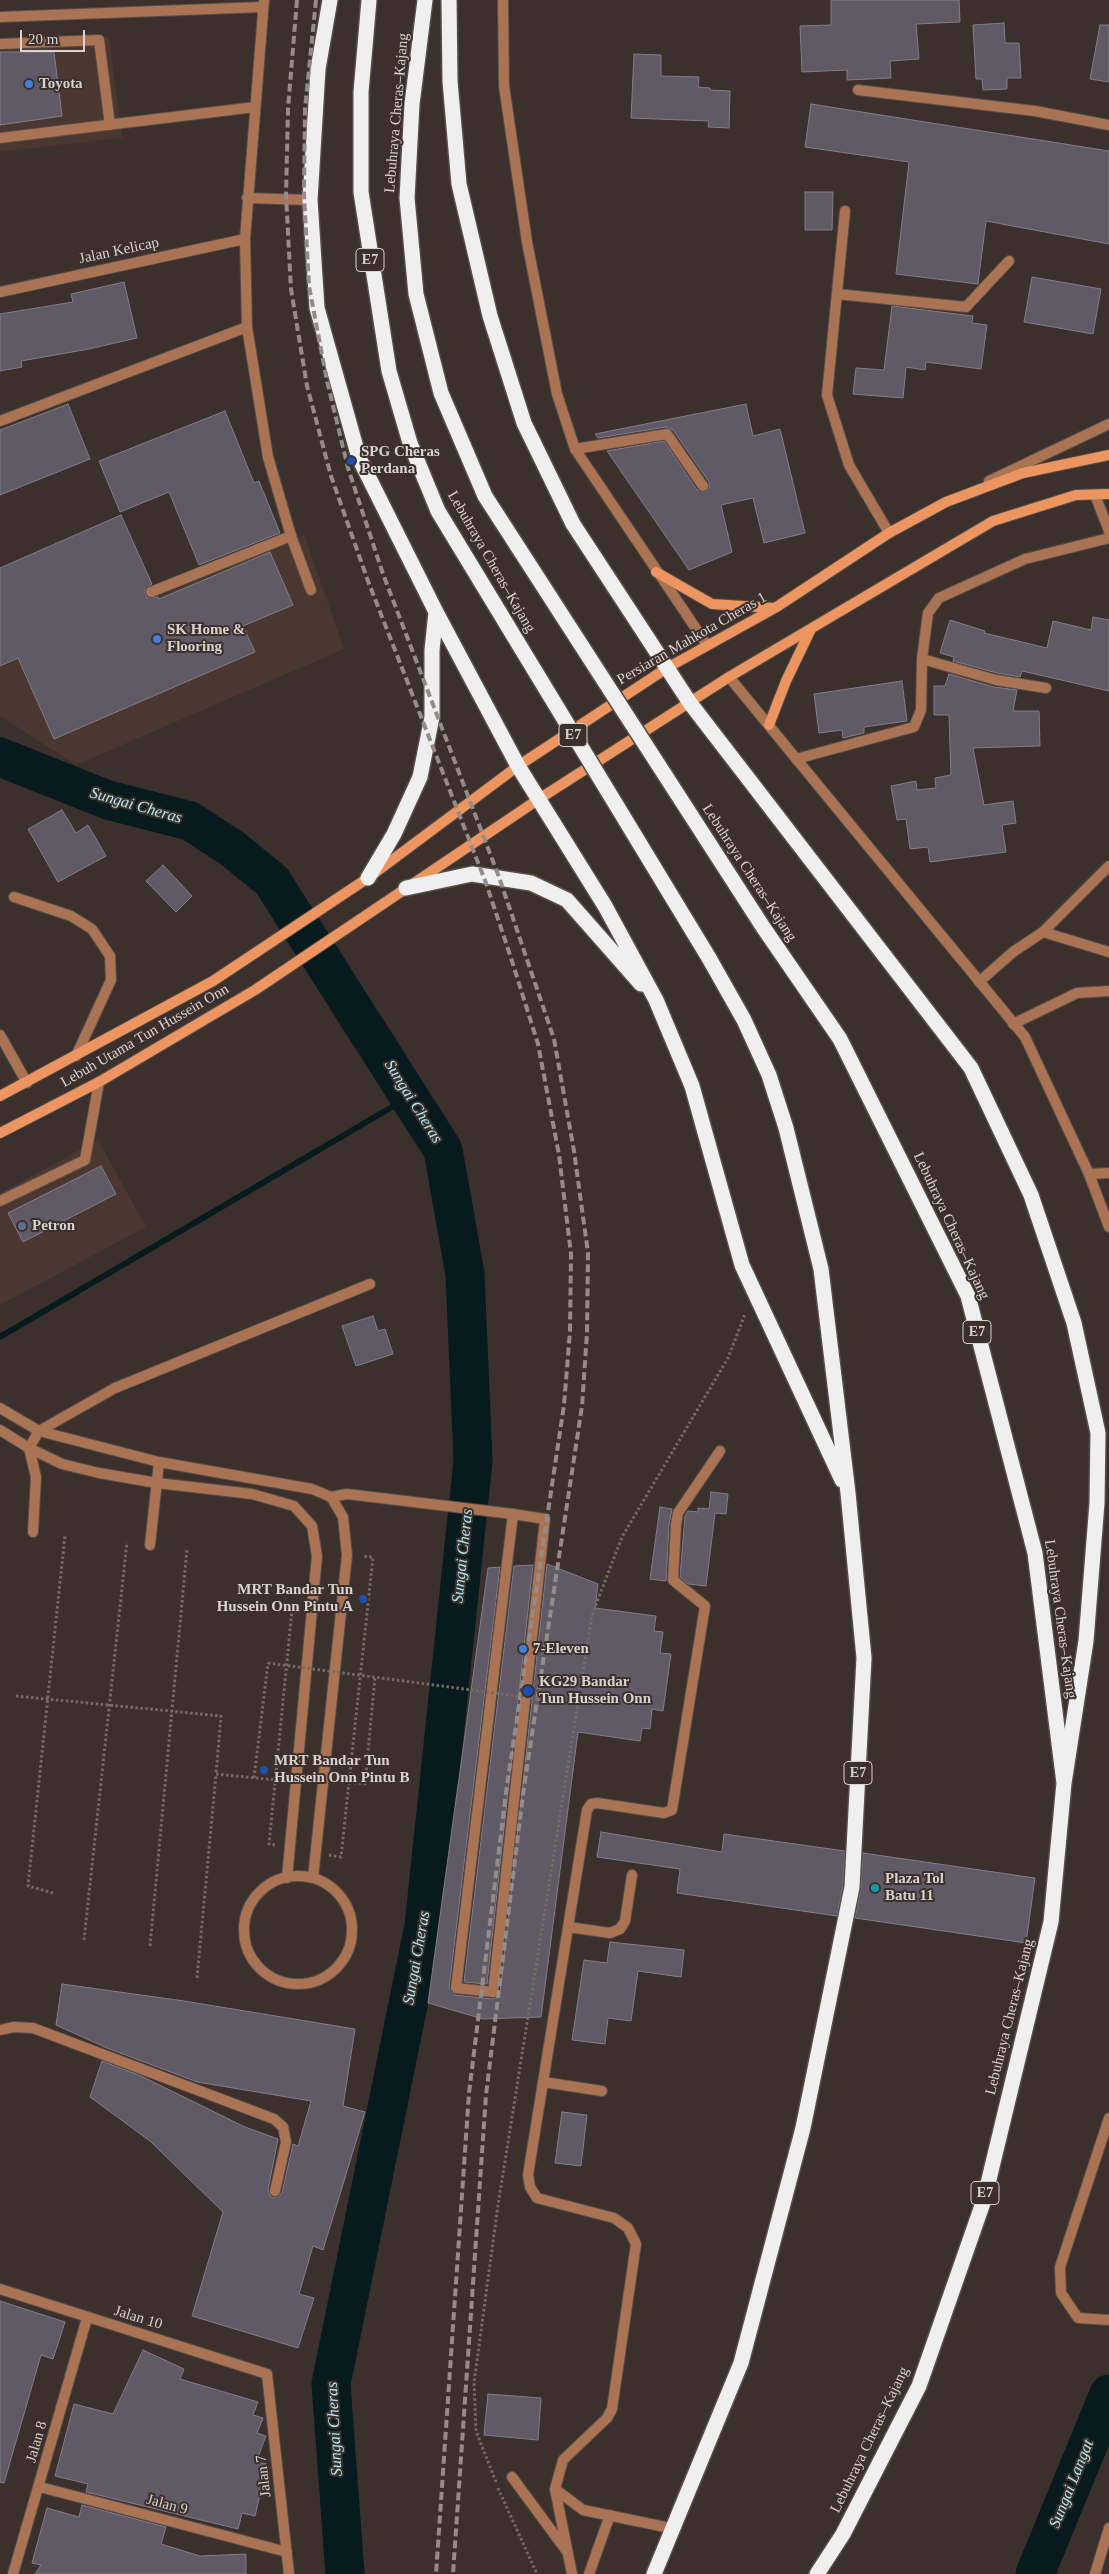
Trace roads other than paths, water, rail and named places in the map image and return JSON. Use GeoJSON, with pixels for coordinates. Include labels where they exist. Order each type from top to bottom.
{"type":"FeatureCollection","features":[{"type":"Feature","properties":{"kind":"highway"},"geometry":{"type":"LineString","coordinates":[[330,0],[318,69],[310,200],[317,308],[359,458],[436,612],[518,766],[605,906],[656,1000],[692,1086],[742,1265],[848,1493]]}},
{"type":"Feature","properties":{"kind":"highway","name":"Lebuhraya Cheras–Kajang"},"geometry":{"type":"LineString","coordinates":[[369,0],[361,92],[360,192],[388,371],[410,443],[438,511],[709,958],[744,1020],[769,1075],[786,1128],[821,1269],[848,1493],[864,1658],[852,1887],[803,2128],[741,2363],[654,2574]]}},
{"type":"Feature","properties":{"kind":"highway","name":"Lebuhraya Cheras–Kajang"},"geometry":{"type":"LineString","coordinates":[[425,0],[412,104],[407,198],[416,294],[441,393],[486,496],[763,927],[840,1039],[968,1296],[1035,1553],[1064,1783],[1051,1922],[984,2200],[919,2386],[843,2534],[817,2574]]}},
{"type":"Feature","properties":{"kind":"highway"},"geometry":{"type":"LineString","coordinates":[[449,0],[450,81],[459,184],[490,316],[524,423],[573,524],[690,703],[971,1068],[1031,1195],[1074,1323],[1098,1433],[1097,1503],[1086,1641],[1064,1783]]}},
{"type":"Feature","properties":{"kind":"highway"},"geometry":{"type":"LineString","coordinates":[[368,878],[394,834],[420,777],[432,717],[432,650],[436,612]]}},
{"type":"Feature","properties":{"kind":"highway"},"geometry":{"type":"LineString","coordinates":[[406,888],[472,874],[531,883],[567,900],[656,1000]]}},
{"type":"Feature","properties":{"kind":"main road","name":"Persiaran Mahkota Cheras 1"},"geometry":{"type":"LineString","coordinates":[[321,910],[368,878],[518,766],[667,668],[775,608],[889,533],[946,502],[1023,473],[1109,455]]}},
{"type":"Feature","properties":{"kind":"main road"},"geometry":{"type":"LineString","coordinates":[[406,888],[539,799],[729,677],[994,521],[1076,495],[1109,494]]}},
{"type":"Feature","properties":{"kind":"main road"},"geometry":{"type":"LineString","coordinates":[[656,572],[712,604],[775,608]]}},
{"type":"Feature","properties":{"kind":"main road"},"geometry":{"type":"LineString","coordinates":[[769,725],[786,681],[811,628]]}},
{"type":"Feature","properties":{"kind":"main road","name":"Lebuh Utama Tun Hussein Onn"},"geometry":{"type":"LineString","coordinates":[[0,1133],[99,1082],[256,990],[406,888]]}},
{"type":"Feature","properties":{"kind":"main road","name":"Lebuh Utama Tun Hussein Onn"},"geometry":{"type":"LineString","coordinates":[[0,1096],[213,981],[321,910]]}},
{"type":"Feature","properties":{"kind":"street"},"geometry":{"type":"LineString","coordinates":[[503,0],[504,86],[527,242],[557,394],[575,449],[656,572],[707,645]]}},
{"type":"Feature","properties":{"kind":"street"},"geometry":{"type":"LineString","coordinates":[[0,17],[264,4],[247,198],[245,240],[247,327],[268,457],[291,536],[311,590]]}},
{"type":"Feature","properties":{"kind":"street"},"geometry":{"type":"LineString","coordinates":[[0,44],[99,40],[110,125]]}},
{"type":"Feature","properties":{"kind":"street"},"geometry":{"type":"LineString","coordinates":[[858,90],[1036,111],[1109,125]]}},
{"type":"Feature","properties":{"kind":"street"},"geometry":{"type":"LineString","coordinates":[[0,138],[255,107]]}},
{"type":"Feature","properties":{"kind":"street"},"geometry":{"type":"LineString","coordinates":[[247,198],[310,200]]}},
{"type":"Feature","properties":{"kind":"street"},"geometry":{"type":"LineString","coordinates":[[845,210],[827,395],[849,465],[889,533]]}},
{"type":"Feature","properties":{"kind":"street","name":"Jalan Kelicap"},"geometry":{"type":"LineString","coordinates":[[0,292],[245,240]]}},
{"type":"Feature","properties":{"kind":"street"},"geometry":{"type":"LineString","coordinates":[[837,294],[966,307],[1009,262]]}},
{"type":"Feature","properties":{"kind":"street"},"geometry":{"type":"LineString","coordinates":[[0,421],[247,327]]}},
{"type":"Feature","properties":{"kind":"street"},"geometry":{"type":"LineString","coordinates":[[946,502],[1109,424]]}},
{"type":"Feature","properties":{"kind":"street"},"geometry":{"type":"LineString","coordinates":[[575,449],[667,434],[703,486]]}},
{"type":"Feature","properties":{"kind":"street"},"geometry":{"type":"LineString","coordinates":[[1095,494],[1109,531]]}},
{"type":"Feature","properties":{"kind":"street"},"geometry":{"type":"LineString","coordinates":[[151,592],[291,536]]}},
{"type":"Feature","properties":{"kind":"street"},"geometry":{"type":"LineString","coordinates":[[796,759],[914,727],[921,710],[922,659],[928,613],[939,598],[1025,560],[1109,538]]}},
{"type":"Feature","properties":{"kind":"street"},"geometry":{"type":"LineString","coordinates":[[922,659],[996,680],[1046,688]]}},
{"type":"Feature","properties":{"kind":"street"},"geometry":{"type":"LineString","coordinates":[[729,677],[1024,1037],[1089,1174],[1109,1227]]}},
{"type":"Feature","properties":{"kind":"street"},"geometry":{"type":"LineString","coordinates":[[979,982],[1013,952],[1043,932],[1109,866]]}},
{"type":"Feature","properties":{"kind":"street"},"geometry":{"type":"LineString","coordinates":[[14,897],[71,916],[92,929],[110,956],[112,980],[76,1056]]}},
{"type":"Feature","properties":{"kind":"street"},"geometry":{"type":"LineString","coordinates":[[1043,932],[1109,952]]}},
{"type":"Feature","properties":{"kind":"street"},"geometry":{"type":"LineString","coordinates":[[1013,1024],[1077,993],[1109,991]]}},
{"type":"Feature","properties":{"kind":"street"},"geometry":{"type":"LineString","coordinates":[[0,1034],[27,1083]]}},
{"type":"Feature","properties":{"kind":"street"},"geometry":{"type":"LineString","coordinates":[[0,1201],[85,1160],[99,1082]]}},
{"type":"Feature","properties":{"kind":"street"},"geometry":{"type":"LineString","coordinates":[[1089,1174],[1109,1174]]}},
{"type":"Feature","properties":{"kind":"street"},"geometry":{"type":"LineString","coordinates":[[33,1532],[36,1484],[29,1448],[39,1430],[115,1388],[370,1284]]}},
{"type":"Feature","properties":{"kind":"street"},"geometry":{"type":"LineString","coordinates":[[0,1408],[39,1430],[159,1462],[312,1489],[331,1497],[347,1494],[428,1502],[483,1509],[545,1519],[493,1992],[456,1988],[513,1514]]}},
{"type":"Feature","properties":{"kind":"street"},"geometry":{"type":"LineString","coordinates":[[0,1430],[29,1448],[62,1464],[98,1473],[156,1483],[252,1494],[294,1506],[312,1526],[317,1556],[287,1878]]}},
{"type":"Feature","properties":{"kind":"street"},"geometry":{"type":"LineString","coordinates":[[572,2574],[570,2556],[555,2489],[563,2460],[607,2418],[612,2408],[636,2244],[628,2228],[614,2218],[537,2198],[530,2187],[528,2175],[587,1810],[591,1804],[664,1813],[672,1810],[705,1606],[673,1580],[676,1525],[678,1513],[720,1450]]}},
{"type":"Feature","properties":{"kind":"street"},"geometry":{"type":"LineString","coordinates":[[150,1545],[159,1462]]}},
{"type":"Feature","properties":{"kind":"street"},"geometry":{"type":"LineString","coordinates":[[313,1878],[314,1854],[347,1554],[343,1517],[331,1497]]}},
{"type":"Feature","properties":{"kind":"street"},"geometry":{"type":"LineString","coordinates":[[294,1876],[313,1878],[329,1886],[342,1899],[350,1916],[352,1934],[348,1952],[338,1967],[323,1978],[306,1984],[287,1983],[270,1977],[256,1965],[247,1950],[243,1933],[245,1917],[252,1901],[263,1888],[278,1880],[294,1876]]}},
{"type":"Feature","properties":{"kind":"street"},"geometry":{"type":"LineString","coordinates":[[568,1927],[610,1933],[620,1929],[625,1921],[632,1876]]}},
{"type":"Feature","properties":{"kind":"street"},"geometry":{"type":"LineString","coordinates":[[0,2030],[14,2027],[33,2028],[274,2119],[283,2127],[286,2142],[275,2191]]}},
{"type":"Feature","properties":{"kind":"street"},"geometry":{"type":"LineString","coordinates":[[543,2082],[602,2091]]}},
{"type":"Feature","properties":{"kind":"street"},"geometry":{"type":"LineString","coordinates":[[1109,2118],[1060,2267],[1061,2293],[1078,2318],[1109,2320]]}},
{"type":"Feature","properties":{"kind":"street","name":"Jalan 10"},"geometry":{"type":"LineString","coordinates":[[0,2288],[87,2318],[267,2374]]}},
{"type":"Feature","properties":{"kind":"street","name":"Jalan 8"},"geometry":{"type":"LineString","coordinates":[[13,2574],[40,2486],[87,2318]]}},
{"type":"Feature","properties":{"kind":"street","name":"Jalan 7"},"geometry":{"type":"LineString","coordinates":[[267,2374],[289,2574]]}},
{"type":"Feature","properties":{"kind":"street"},"geometry":{"type":"LineString","coordinates":[[512,2477],[570,2556]]}},
{"type":"Feature","properties":{"kind":"street","name":"Jalan 9"},"geometry":{"type":"LineString","coordinates":[[40,2486],[288,2552]]}},
{"type":"Feature","properties":{"kind":"street"},"geometry":{"type":"LineString","coordinates":[[555,2489],[583,2510],[674,2528]]}},
{"type":"Feature","properties":{"kind":"street"},"geometry":{"type":"LineString","coordinates":[[588,2574],[610,2515]]}},
{"type":"Feature","properties":{"kind":"street"},"geometry":{"type":"LineString","coordinates":[[1095,2574],[1109,2528]]}},
{"type":"Feature","properties":{"kind":"waterway","name":"Sungai Cheras"},"geometry":{"type":"LineString","coordinates":[[0,757],[108,800],[190,821],[233,849],[272,881],[443,1150],[465,1274],[473,1461],[424,1926],[331,2384],[345,2574]]}},
{"type":"Feature","properties":{"kind":"waterway"},"geometry":{"type":"LineString","coordinates":[[0,1337],[409,1097]]}},
{"type":"Feature","properties":{"kind":"waterway","name":"Sungai Langat"},"geometry":{"type":"LineString","coordinates":[[1035,2574],[1109,2394]]}},
{"type":"Feature","properties":{"kind":"railway"},"geometry":{"type":"LineString","coordinates":[[297,0],[288,109],[286,195],[291,289],[307,386],[331,476],[368,581],[486,883],[538,1044],[559,1155],[571,1254],[570,1331],[564,1405],[507,1785],[469,2093],[436,2574]]}},
{"type":"Feature","properties":{"kind":"railway"},"geometry":{"type":"LineString","coordinates":[[316,0],[305,109],[304,194],[309,286],[327,381],[348,468],[383,574],[499,877],[554,1039],[574,1151],[588,1253],[587,1333],[582,1406],[524,1787],[486,2095],[453,2574]]}},
{"type":"Feature","properties":{"kind":"place","name":"Toyota"},"geometry":{"type":"Point","coordinates":[29,84]}},
{"type":"Feature","properties":{"kind":"place","name":"SPG Cheras Perdana"},"geometry":{"type":"Point","coordinates":[351,461]}},
{"type":"Feature","properties":{"kind":"place","name":"SK Home & Flooring"},"geometry":{"type":"Point","coordinates":[157,639]}},
{"type":"Feature","properties":{"kind":"place","name":"Petron"},"geometry":{"type":"Point","coordinates":[22,1226]}},
{"type":"Feature","properties":{"kind":"place","name":"MRT Bandar Tun Hussein Onn Pintu A"},"geometry":{"type":"Point","coordinates":[363,1599]}},
{"type":"Feature","properties":{"kind":"place","name":"7-Eleven"},"geometry":{"type":"Point","coordinates":[523,1649]}},
{"type":"Feature","properties":{"kind":"place","name":"KG29 Bandar Tun Hussein Onn"},"geometry":{"type":"Point","coordinates":[528,1691]}},
{"type":"Feature","properties":{"kind":"place","name":"MRT Bandar Tun Hussein Onn Pintu B"},"geometry":{"type":"Point","coordinates":[264,1770]}},
{"type":"Feature","properties":{"kind":"place","name":"Plaza Tol Batu 11"},"geometry":{"type":"Point","coordinates":[875,1888]}}]}
